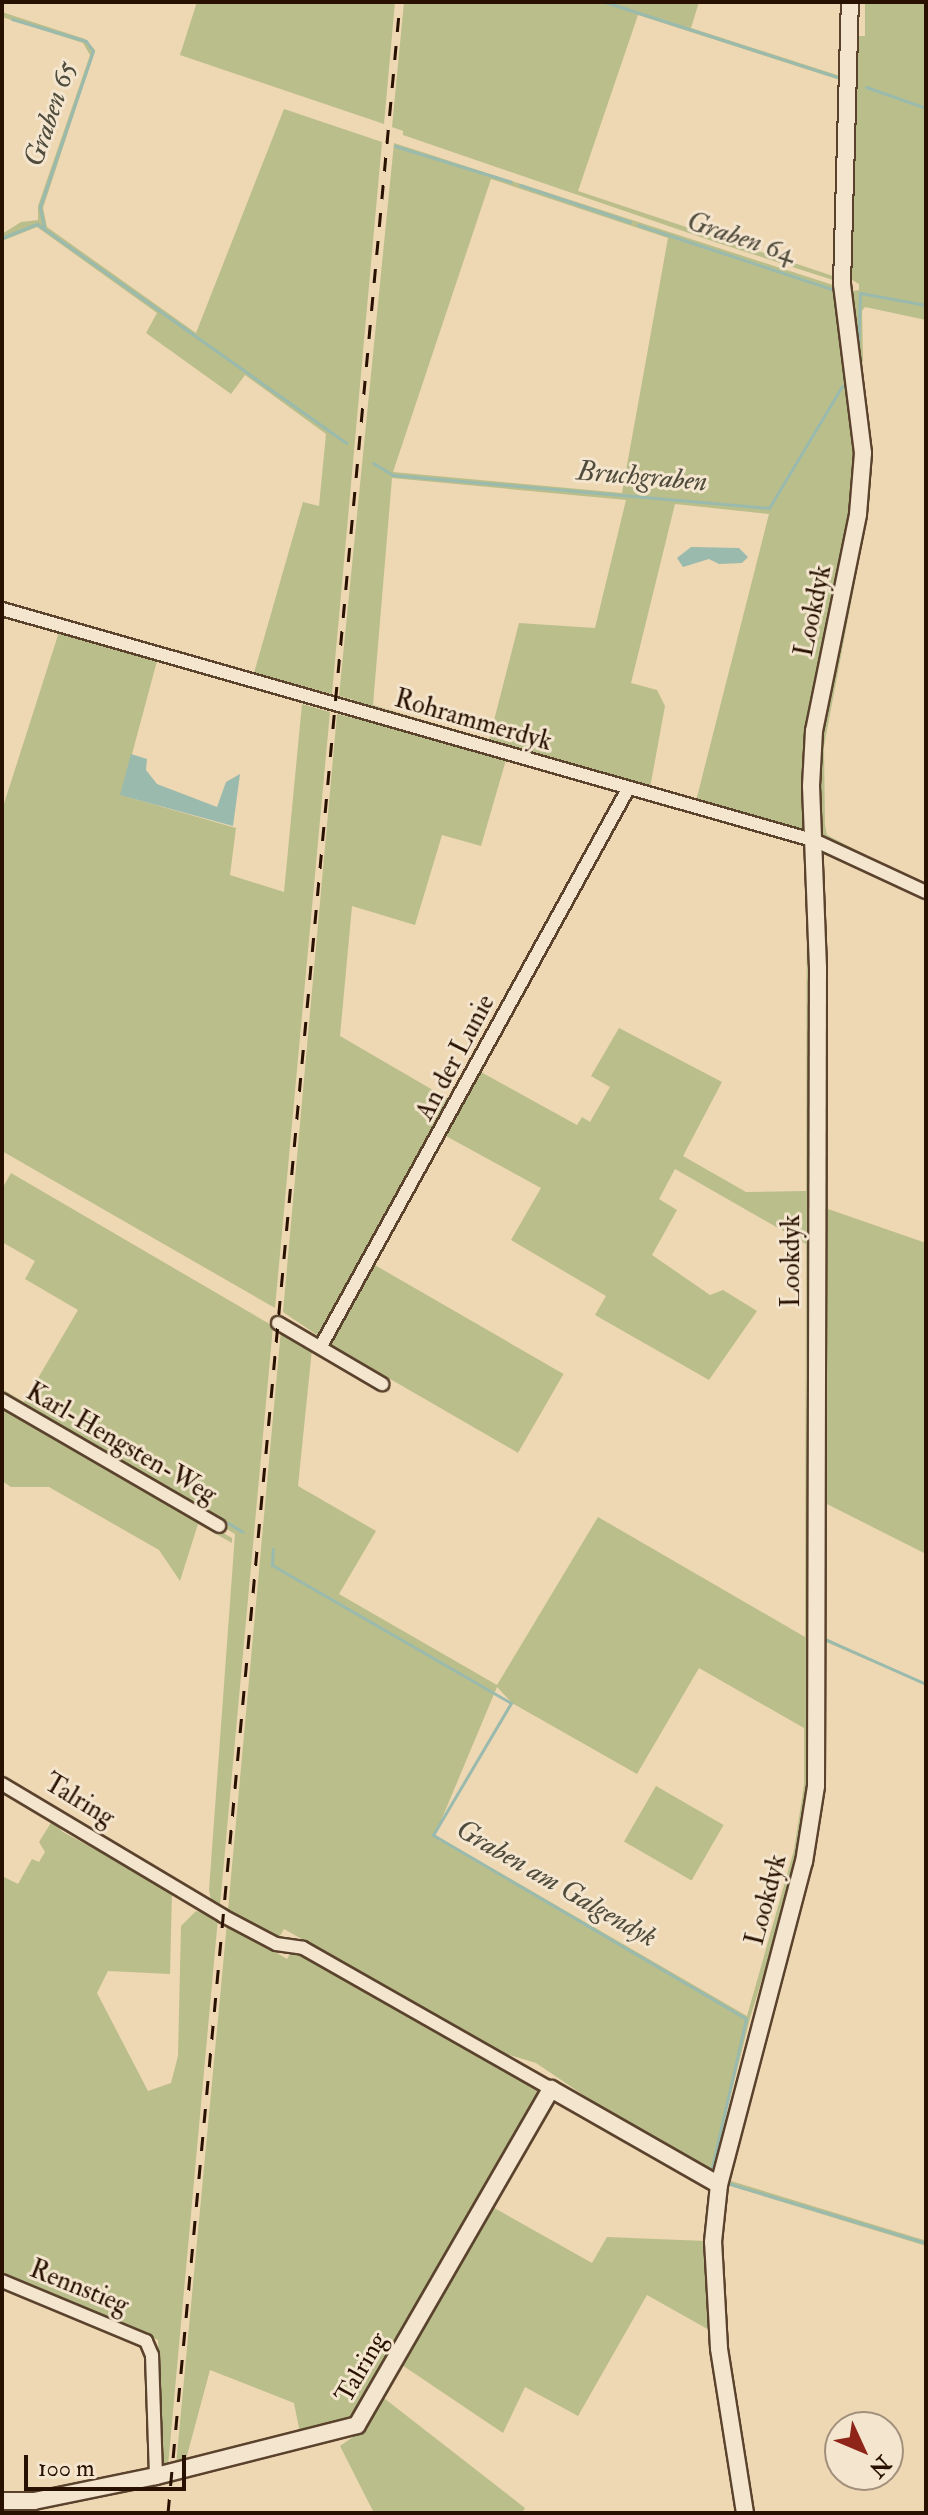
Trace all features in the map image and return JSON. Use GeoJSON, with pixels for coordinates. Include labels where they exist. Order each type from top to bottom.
{"type":"FeatureCollection","features":[{"type":"Feature","properties":{"kind":"street","name":"Lookdyk"},"geometry":{"type":"LineString","coordinates":[[745,2513],[719,2348],[713,2242],[719,2185],[804,1862],[816,1786],[814,731],[858,514],[863,453],[842,284],[850,2]]}},
{"type":"Feature","properties":{"kind":"street","name":"Rohrammerdyk"},"geometry":{"type":"LineString","coordinates":[[2,609],[816,841],[926,892]]}},
{"type":"Feature","properties":{"kind":"street","name":"An der Lunie"},"geometry":{"type":"LineString","coordinates":[[321,1346],[628,789]]}},
{"type":"Feature","properties":{"kind":"street"},"geometry":{"type":"LineString","coordinates":[[278,1323],[382,1384]]}},
{"type":"Feature","properties":{"kind":"street","name":"Karl-Hengsten-Weg"},"geometry":{"type":"LineString","coordinates":[[2,1400],[219,1526]]}},
{"type":"Feature","properties":{"kind":"street","name":"Talring"},"geometry":{"type":"LineString","coordinates":[[2,1784],[223,1916],[276,1944],[303,1948],[719,2185]]}},
{"type":"Feature","properties":{"kind":"street","name":"Talring"},"geometry":{"type":"LineString","coordinates":[[2,2501],[33,2507],[357,2425],[551,2089]]}},
{"type":"Feature","properties":{"kind":"street","name":"Rennstieg"},"geometry":{"type":"LineString","coordinates":[[2,2281],[146,2341],[152,2355],[156,2476]]}},
{"type":"Feature","properties":{"kind":"green space"},"geometry":{"type":"Polygon","coordinates":[[[197,2],[395,2],[384,124],[180,55],[197,2]]]}},
{"type":"Feature","properties":{"kind":"green space"},"geometry":{"type":"Polygon","coordinates":[[[404,2],[699,2],[691,28],[840,76],[841,35],[847,35],[838,276],[833,280],[718,243],[403,135],[403,131],[392,127],[404,2]],[[638,15],[578,191],[833,276],[843,81],[638,15]]]}},
{"type":"Feature","properties":{"kind":"green space"},"geometry":{"type":"Polygon","coordinates":[[[865,2],[926,2],[926,320],[865,307],[862,311],[863,362],[859,364],[872,463],[869,508],[824,746],[825,825],[827,835],[926,886],[827,841],[817,826],[817,724],[862,517],[848,292],[859,290],[859,284],[849,278],[848,263],[856,36],[865,36],[865,2]]]}},
{"type":"Feature","properties":{"kind":"green space"},"geometry":{"type":"Polygon","coordinates":[[[2,12],[85,39],[95,50],[43,208],[47,227],[196,333],[284,109],[382,142],[332,694],[254,673],[303,502],[319,506],[326,434],[245,375],[231,394],[146,333],[157,313],[37,227],[2,241],[2,234],[21,222],[38,220],[38,206],[90,55],[83,43],[2,17],[2,12]]]}},
{"type":"Feature","properties":{"kind":"green space"},"geometry":{"type":"Polygon","coordinates":[[[394,143],[833,285],[855,419],[856,494],[806,824],[800,830],[354,706],[354,700],[339,696],[394,143]],[[491,179],[393,472],[622,493],[668,238],[491,179]],[[392,478],[373,705],[489,740],[519,623],[595,628],[626,500],[392,478]],[[675,504],[631,683],[657,690],[665,706],[650,788],[696,801],[769,514],[675,504]]]}},
{"type":"Feature","properties":{"kind":"green space"},"geometry":{"type":"Polygon","coordinates":[[[59,632],[157,661],[121,795],[236,828],[230,875],[284,892],[302,704],[330,712],[275,1308],[2,1151],[2,810],[59,632]]]}},
{"type":"Feature","properties":{"kind":"green space"},"geometry":{"type":"Polygon","coordinates":[[[353,711],[619,793],[506,760],[481,846],[442,835],[415,925],[352,906],[340,1036],[450,1100],[320,1337],[283,1312],[337,714],[353,718],[353,711]]]}},
{"type":"Feature","properties":{"kind":"green space"},"geometry":{"type":"Polygon","coordinates":[[[630,796],[807,845],[811,850],[811,1792],[797,1868],[750,2018],[712,2171],[613,2115],[536,2063],[503,2053],[284,1929],[278,1939],[228,1910],[281,1330],[312,1349],[298,1486],[376,1531],[339,1594],[497,1685],[598,1517],[805,1637],[806,1244],[675,1169],[659,1199],[677,1210],[652,1255],[710,1295],[723,1290],[757,1311],[709,1380],[595,1315],[606,1296],[511,1240],[541,1188],[444,1135],[479,1071],[577,1125],[582,1117],[590,1122],[610,1087],[591,1076],[619,1028],[722,1082],[683,1156],[746,1192],[806,1191],[807,847],[630,796]],[[699,1668],[637,1774],[512,1703],[497,1687],[435,1835],[747,2016],[794,1850],[804,1785],[804,1728],[699,1668]]]}},
{"type":"Feature","properties":{"kind":"green space"},"geometry":{"type":"Polygon","coordinates":[[[821,1134],[828,1134],[828,1209],[926,1243],[926,1554],[827,1504],[826,1638],[926,1685],[826,1642],[825,1788],[809,1875],[804,1871],[816,1821],[821,1134]]]}},
{"type":"Feature","properties":{"kind":"green space"},"geometry":{"type":"Polygon","coordinates":[[[11,1173],[273,1326],[220,1905],[211,1900],[209,1890],[235,1534],[2,1395],[2,1389],[24,1402],[78,1310],[25,1279],[35,1261],[2,1242],[2,1189],[11,1173]]]}},
{"type":"Feature","properties":{"kind":"green space"},"geometry":{"type":"Polygon","coordinates":[[[373,1264],[564,1374],[518,1453],[328,1343],[373,1264]]]}},
{"type":"Feature","properties":{"kind":"green space"},"geometry":{"type":"Polygon","coordinates":[[[2,1406],[232,1538],[232,1543],[198,1524],[180,1581],[159,1550],[49,1487],[11,1487],[2,1481],[2,1406]]]}},
{"type":"Feature","properties":{"kind":"green space"},"geometry":{"type":"Polygon","coordinates":[[[656,1786],[724,1825],[692,1880],[624,1841],[656,1786]]]}},
{"type":"Feature","properties":{"kind":"green space"},"geometry":{"type":"Polygon","coordinates":[[[52,1821],[63,1832],[172,1891],[170,1974],[108,1971],[97,1993],[148,2091],[171,2083],[178,2056],[181,1926],[196,1911],[218,1918],[168,2466],[161,2468],[158,2340],[2,2277],[2,1876],[18,1884],[32,1859],[39,1862],[45,1852],[39,1842],[52,1821]]]}},
{"type":"Feature","properties":{"kind":"green space"},"geometry":{"type":"Polygon","coordinates":[[[227,1923],[287,1959],[293,1949],[542,2091],[356,2415],[345,2423],[300,2433],[294,2403],[210,2370],[185,2463],[176,2465],[227,1923]]]}},
{"type":"Feature","properties":{"kind":"green space"},"geometry":{"type":"Polygon","coordinates":[[[731,2181],[926,2241],[925,2245],[730,2186],[731,2181]]]}},
{"type":"Feature","properties":{"kind":"green space"},"geometry":{"type":"Polygon","coordinates":[[[489,2205],[592,2263],[607,2237],[705,2241],[711,2331],[647,2295],[578,2416],[525,2387],[503,2433],[399,2363],[489,2205]]]}},
{"type":"Feature","properties":{"kind":"green space"},"geometry":{"type":"Polygon","coordinates":[[[380,2395],[525,2508],[522,2513],[374,2513],[340,2446],[359,2433],[380,2395]]]}},
{"type":"Feature","properties":{"kind":"shaded area"},"geometry":{"type":"Polygon","coordinates":[[[691,547],[739,548],[748,557],[742,563],[719,564],[709,559],[683,567],[677,558],[691,547]]]}},
{"type":"Feature","properties":{"kind":"shaded area"},"geometry":{"type":"Polygon","coordinates":[[[131,754],[147,759],[146,770],[157,784],[217,807],[226,782],[240,774],[233,826],[120,795],[131,754]]]}},
{"type":"Feature","properties":{"kind":"waterway"},"geometry":{"type":"LineString","coordinates":[[605,2],[840,78]]}},
{"type":"Feature","properties":{"kind":"waterway","name":"Graben 65"},"geometry":{"type":"LineString","coordinates":[[12,19],[86,41],[93,51],[40,207],[44,228]]}},
{"type":"Feature","properties":{"kind":"waterway"},"geometry":{"type":"LineString","coordinates":[[866,87],[926,108]]}},
{"type":"Feature","properties":{"kind":"waterway","name":"Graben 64"},"geometry":{"type":"LineString","coordinates":[[395,146],[511,182]]}},
{"type":"Feature","properties":{"kind":"waterway","name":"Graben 64"},"geometry":{"type":"LineString","coordinates":[[520,185],[630,222]]}},
{"type":"Feature","properties":{"kind":"waterway","name":"Bruchgraben"},"geometry":{"type":"LineString","coordinates":[[2,238],[37,224],[346,443]]}},
{"type":"Feature","properties":{"kind":"waterway","name":"Graben 64"},"geometry":{"type":"LineString","coordinates":[[638,225],[832,289]]}},
{"type":"Feature","properties":{"kind":"waterway","name":"Bruchgraben"},"geometry":{"type":"LineString","coordinates":[[858,353],[860,293],[926,305]]}},
{"type":"Feature","properties":{"kind":"waterway","name":"Bruchgraben"},"geometry":{"type":"LineString","coordinates":[[373,463],[393,475],[769,508],[842,386]]}},
{"type":"Feature","properties":{"kind":"waterway","name":"Graben am Galgendyk"},"geometry":{"type":"LineString","coordinates":[[2,1392],[215,1516]]}},
{"type":"Feature","properties":{"kind":"waterway","name":"Graben am Galgendyk"},"geometry":{"type":"LineString","coordinates":[[228,1523],[243,1532]]}},
{"type":"Feature","properties":{"kind":"waterway","name":"Graben am Galgendyk"},"geometry":{"type":"LineString","coordinates":[[273,1549],[272,1565],[511,1703],[433,1835],[746,2019],[712,2168]]}},
{"type":"Feature","properties":{"kind":"waterway"},"geometry":{"type":"LineString","coordinates":[[827,1640],[926,1684]]}},
{"type":"Feature","properties":{"kind":"waterway","name":"Graben am Galgendyk"},"geometry":{"type":"LineString","coordinates":[[727,2183],[926,2243]]}},
{"type":"Feature","properties":{"kind":"railway"},"geometry":{"type":"LineString","coordinates":[[168,2513],[400,2]]}}]}
